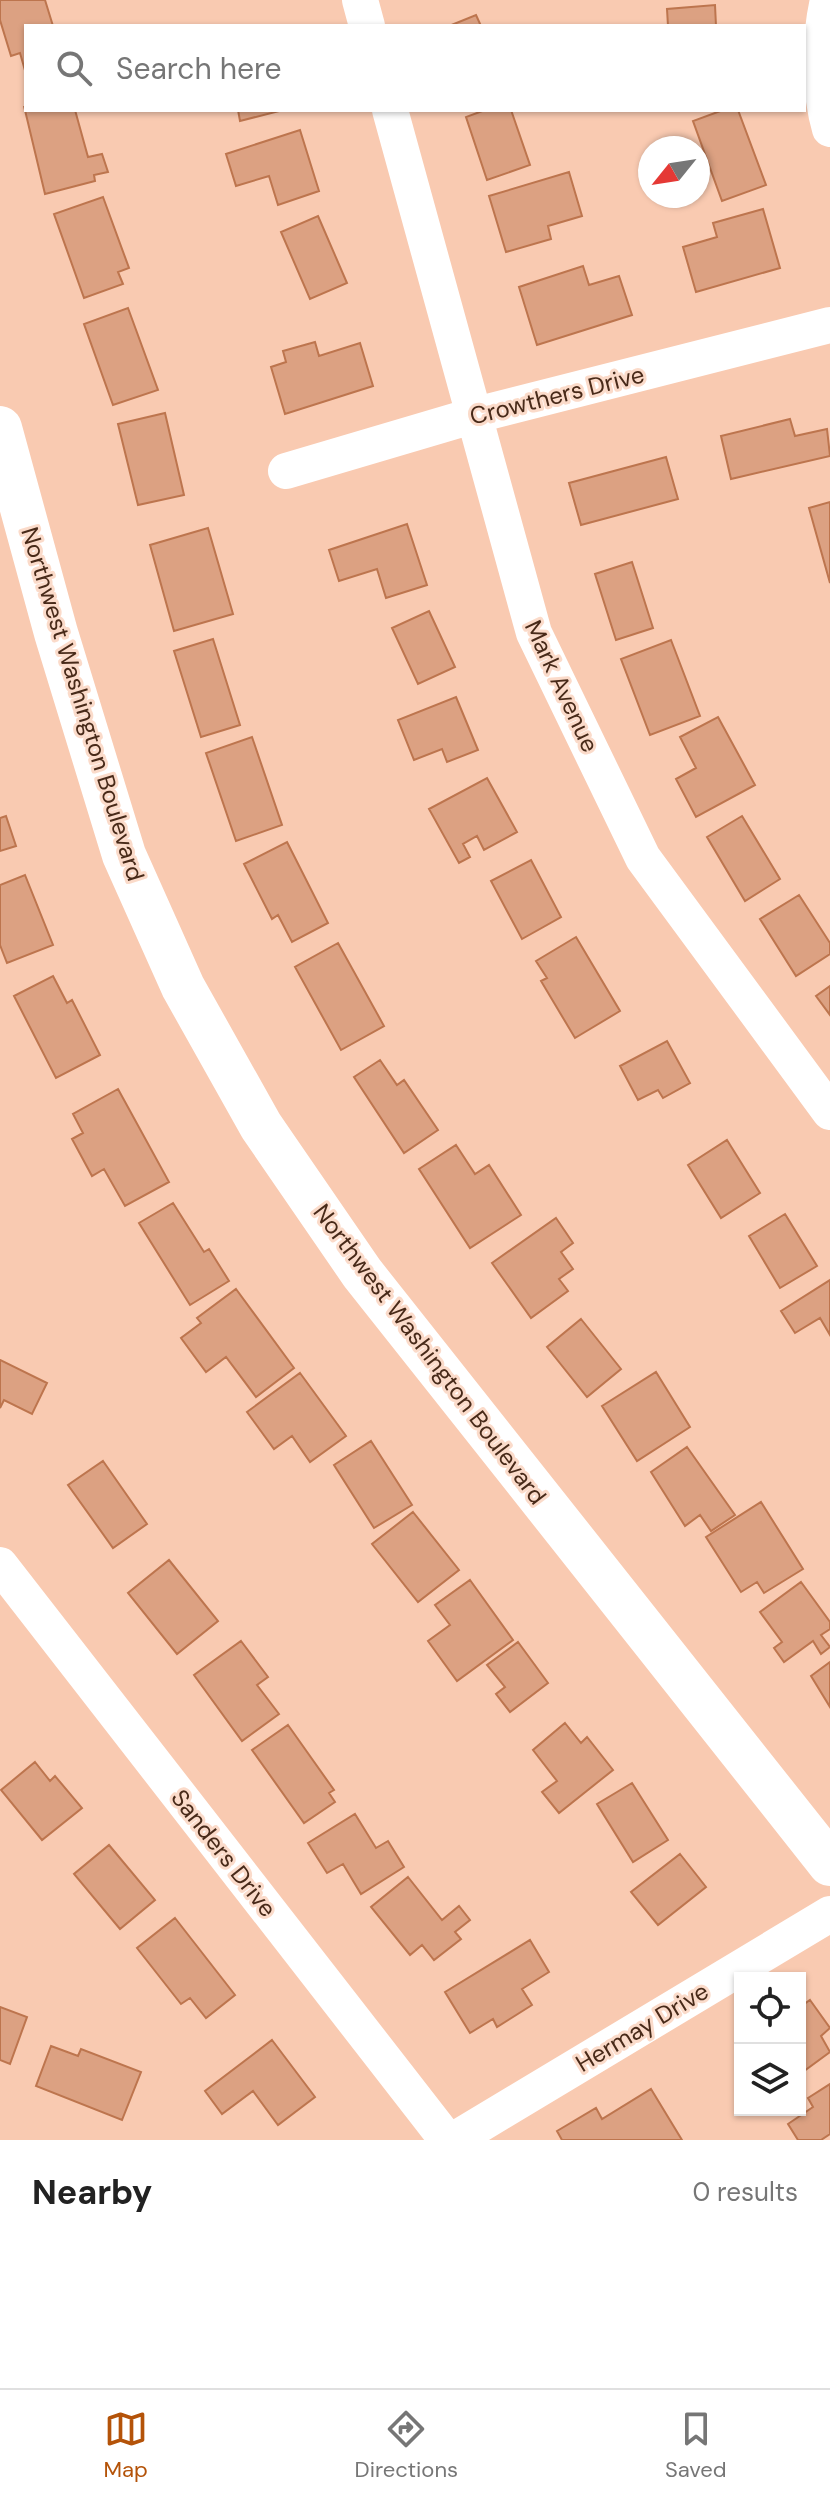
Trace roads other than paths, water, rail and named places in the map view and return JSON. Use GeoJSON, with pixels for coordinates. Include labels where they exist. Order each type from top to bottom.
{"type":"FeatureCollection","features":[{"type":"Feature","properties":{"kind":"main road","name":"Northwest Washington Boulevard"},"geometry":{"type":"LineString","coordinates":[[0,428],[56,633],[124,855],[183,987],[261,1126],[362,1273],[830,1864]]}},
{"type":"Feature","properties":{"kind":"street"},"geometry":{"type":"LineString","coordinates":[[360,0],[366,24]]}},
{"type":"Feature","properties":{"kind":"street"},"geometry":{"type":"LineString","coordinates":[[828,0],[821,29],[825,114],[830,129]]}},
{"type":"Feature","properties":{"kind":"street","name":"Mark Avenue"},"geometry":{"type":"LineString","coordinates":[[391,112],[534,633],[643,858],[830,1112]]}},
{"type":"Feature","properties":{"kind":"street","name":"Crowthers Drive"},"geometry":{"type":"LineString","coordinates":[[286,471],[472,416],[830,325]]}},
{"type":"Feature","properties":{"kind":"street","name":"Sanders Drive"},"geometry":{"type":"LineString","coordinates":[[0,1565],[447,2140]]}},
{"type":"Feature","properties":{"kind":"street","name":"Hermay Drive"},"geometry":{"type":"LineString","coordinates":[[454,2140],[830,1914]]}}]}
